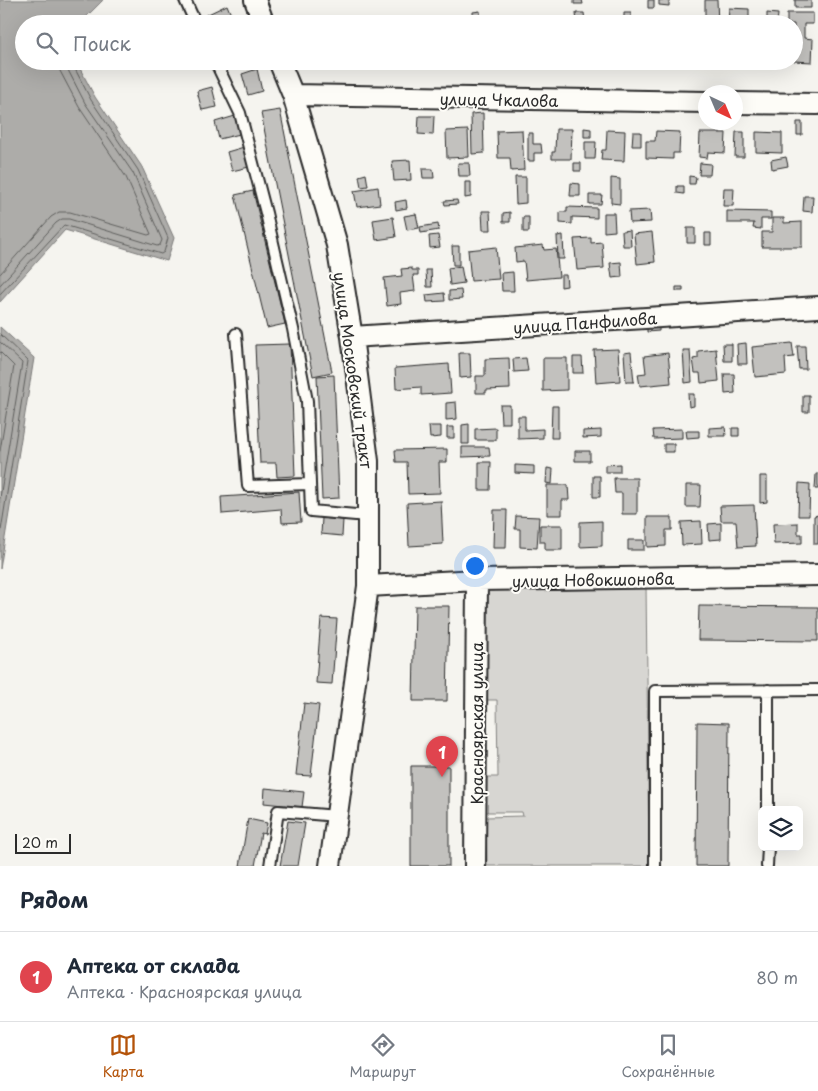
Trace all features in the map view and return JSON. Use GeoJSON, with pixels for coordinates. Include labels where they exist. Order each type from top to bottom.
{"type":"FeatureCollection","features":[{"type":"Feature","properties":{"kind":"street"},"geometry":{"type":"LineString","coordinates":[[255,0],[261,15]]}},
{"type":"Feature","properties":{"kind":"street","name":"улица Московский тракт"},"geometry":{"type":"LineString","coordinates":[[283,70],[293,95],[337,245],[352,337],[368,461],[368,586],[330,866]]}},
{"type":"Feature","properties":{"kind":"street","name":"улица Чкалова"},"geometry":{"type":"LineString","coordinates":[[293,95],[698,102]]}},
{"type":"Feature","properties":{"kind":"street"},"geometry":{"type":"LineString","coordinates":[[743,103],[818,104]]}},
{"type":"Feature","properties":{"kind":"street","name":"улица Панфилова"},"geometry":{"type":"LineString","coordinates":[[352,337],[818,307]]}},
{"type":"Feature","properties":{"kind":"street","name":"улица Новокшонова"},"geometry":{"type":"LineString","coordinates":[[368,586],[477,580],[818,575]]}},
{"type":"Feature","properties":{"kind":"street","name":"Красноярская улица"},"geometry":{"type":"LineString","coordinates":[[475,866],[477,580]]}},
{"type":"Feature","properties":{"kind":"lane"},"geometry":{"type":"LineString","coordinates":[[185,0],[192,15]]}},
{"type":"Feature","properties":{"kind":"lane"},"geometry":{"type":"LineString","coordinates":[[219,70],[240,113],[293,329],[307,401],[311,511],[367,516]]}},
{"type":"Feature","properties":{"kind":"lane"},"geometry":{"type":"LineString","coordinates":[[236,334],[248,486],[310,484]]}},
{"type":"Feature","properties":{"kind":"lane"},"geometry":{"type":"LineString","coordinates":[[768,690],[768,806]]}},
{"type":"Feature","properties":{"kind":"lane"},"geometry":{"type":"LineString","coordinates":[[655,866],[655,691],[818,690]]}},
{"type":"Feature","properties":{"kind":"lane"},"geometry":{"type":"LineString","coordinates":[[270,866],[278,811],[337,816]]}},
{"type":"Feature","properties":{"kind":"lane"},"geometry":{"type":"LineString","coordinates":[[768,851],[768,866]]}},
{"type":"Feature","properties":{"kind":"shaded area"},"geometry":{"type":"Polygon","coordinates":[[[646,584],[649,866],[487,866],[486,817],[523,816],[522,812],[486,812],[486,777],[498,777],[497,700],[485,700],[484,586],[646,584]]]}},
{"type":"Feature","properties":{"kind":"water"},"geometry":{"type":"Polygon","coordinates":[[[0,0],[103,0],[88,15],[15,15],[15,70],[81,70],[95,97],[142,167],[174,238],[167,261],[65,230],[0,302],[0,0]]]}},
{"type":"Feature","properties":{"kind":"water"},"geometry":{"type":"Polygon","coordinates":[[[0,327],[34,358],[0,569],[0,327]]]}},
{"type":"Feature","properties":{"kind":"building"},"geometry":{"type":"Polygon","coordinates":[[[574,0],[582,0],[583,4],[574,4],[574,0]]]}},
{"type":"Feature","properties":{"kind":"building"},"geometry":{"type":"Polygon","coordinates":[[[648,0],[654,0],[654,8],[648,8],[648,0]]]}},
{"type":"Feature","properties":{"kind":"building"},"geometry":{"type":"Polygon","coordinates":[[[659,0],[669,0],[669,6],[659,5],[659,0]]]}},
{"type":"Feature","properties":{"kind":"building"},"geometry":{"type":"Polygon","coordinates":[[[705,0],[717,0],[718,15],[705,15],[705,0]]]}},
{"type":"Feature","properties":{"kind":"building"},"geometry":{"type":"Polygon","coordinates":[[[795,0],[811,0],[811,8],[795,8],[795,0]]]}},
{"type":"Feature","properties":{"kind":"building"},"geometry":{"type":"Polygon","coordinates":[[[227,5],[231,15],[206,15],[227,5]]]}},
{"type":"Feature","properties":{"kind":"building"},"geometry":{"type":"Polygon","coordinates":[[[729,8],[749,9],[749,15],[729,15],[729,8]]]}},
{"type":"Feature","properties":{"kind":"building"},"geometry":{"type":"Polygon","coordinates":[[[480,11],[480,15],[473,15],[473,12],[480,11]]]}},
{"type":"Feature","properties":{"kind":"building"},"geometry":{"type":"Polygon","coordinates":[[[576,13],[584,13],[584,15],[576,15],[576,13]]]}},
{"type":"Feature","properties":{"kind":"building"},"geometry":{"type":"Polygon","coordinates":[[[767,13],[778,14],[778,15],[767,15],[767,13]]]}},
{"type":"Feature","properties":{"kind":"building"},"geometry":{"type":"Polygon","coordinates":[[[787,13],[813,13],[813,24],[804,24],[804,38],[813,39],[812,62],[803,62],[803,15],[787,15],[787,13]]]}},
{"type":"Feature","properties":{"kind":"building"},"geometry":{"type":"Polygon","coordinates":[[[257,70],[262,91],[248,95],[242,74],[257,70]]]}},
{"type":"Feature","properties":{"kind":"building"},"geometry":{"type":"Polygon","coordinates":[[[212,87],[217,107],[202,110],[197,91],[212,87]]]}},
{"type":"Feature","properties":{"kind":"building"},"geometry":{"type":"Polygon","coordinates":[[[280,110],[332,372],[313,376],[261,113],[280,110]]]}},
{"type":"Feature","properties":{"kind":"building"},"geometry":{"type":"Polygon","coordinates":[[[483,113],[484,153],[472,154],[471,114],[483,113]]]}},
{"type":"Feature","properties":{"kind":"building"},"geometry":{"type":"Polygon","coordinates":[[[235,116],[240,134],[219,139],[215,122],[235,116]]]}},
{"type":"Feature","properties":{"kind":"building"},"geometry":{"type":"Polygon","coordinates":[[[419,116],[434,116],[433,135],[418,134],[419,116]]]}},
{"type":"Feature","properties":{"kind":"building"},"geometry":{"type":"Polygon","coordinates":[[[797,122],[802,122],[802,135],[797,135],[797,122]]]}},
{"type":"Feature","properties":{"kind":"building"},"geometry":{"type":"Polygon","coordinates":[[[584,128],[591,129],[591,137],[584,137],[584,128]]]}},
{"type":"Feature","properties":{"kind":"building"},"geometry":{"type":"Polygon","coordinates":[[[556,129],[572,129],[571,159],[552,159],[552,152],[555,152],[556,129]]]}},
{"type":"Feature","properties":{"kind":"building"},"geometry":{"type":"Polygon","coordinates":[[[468,130],[469,157],[447,158],[446,131],[468,130]]]}},
{"type":"Feature","properties":{"kind":"building"},"geometry":{"type":"Polygon","coordinates":[[[522,130],[524,170],[511,171],[510,158],[498,158],[497,131],[522,130]]]}},
{"type":"Feature","properties":{"kind":"building"},"geometry":{"type":"Polygon","coordinates":[[[607,130],[625,131],[624,161],[601,160],[602,150],[606,150],[607,130]]]}},
{"type":"Feature","properties":{"kind":"building"},"geometry":{"type":"Polygon","coordinates":[[[656,131],[680,132],[679,153],[673,153],[673,159],[646,158],[646,141],[655,141],[656,131]]]}},
{"type":"Feature","properties":{"kind":"building"},"geometry":{"type":"Polygon","coordinates":[[[633,132],[641,132],[641,146],[632,146],[633,132]]]}},
{"type":"Feature","properties":{"kind":"building"},"geometry":{"type":"Polygon","coordinates":[[[736,132],[744,132],[744,157],[735,157],[736,132]]]}},
{"type":"Feature","properties":{"kind":"building"},"geometry":{"type":"Polygon","coordinates":[[[756,132],[782,133],[782,153],[756,152],[756,132]]]}},
{"type":"Feature","properties":{"kind":"building"},"geometry":{"type":"Polygon","coordinates":[[[528,133],[533,133],[533,144],[541,144],[542,153],[534,153],[534,161],[528,161],[528,133]]]}},
{"type":"Feature","properties":{"kind":"building"},"geometry":{"type":"Polygon","coordinates":[[[700,133],[726,133],[725,153],[708,152],[707,158],[699,157],[700,133]]]}},
{"type":"Feature","properties":{"kind":"building"},"geometry":{"type":"Polygon","coordinates":[[[585,142],[596,142],[595,159],[585,159],[585,142]]]}},
{"type":"Feature","properties":{"kind":"building"},"geometry":{"type":"Polygon","coordinates":[[[244,147],[249,167],[232,171],[227,152],[244,147]]]}},
{"type":"Feature","properties":{"kind":"building"},"geometry":{"type":"Polygon","coordinates":[[[786,157],[788,166],[772,169],[771,160],[786,157]]]}},
{"type":"Feature","properties":{"kind":"building"},"geometry":{"type":"Polygon","coordinates":[[[410,160],[411,180],[394,181],[392,161],[410,160]]]}},
{"type":"Feature","properties":{"kind":"building"},"geometry":{"type":"Polygon","coordinates":[[[458,163],[469,163],[470,176],[459,176],[458,163]]]}},
{"type":"Feature","properties":{"kind":"building"},"geometry":{"type":"Polygon","coordinates":[[[574,163],[581,163],[581,171],[574,171],[574,163]]]}},
{"type":"Feature","properties":{"kind":"building"},"geometry":{"type":"Polygon","coordinates":[[[700,163],[711,164],[710,175],[699,175],[700,163]]]}},
{"type":"Feature","properties":{"kind":"building"},"geometry":{"type":"Polygon","coordinates":[[[422,169],[433,169],[434,178],[423,178],[422,169]]]}},
{"type":"Feature","properties":{"kind":"building"},"geometry":{"type":"Polygon","coordinates":[[[366,174],[368,186],[361,187],[359,176],[366,174]]]}},
{"type":"Feature","properties":{"kind":"building"},"geometry":{"type":"Polygon","coordinates":[[[689,176],[696,177],[695,184],[689,184],[689,176]]]}},
{"type":"Feature","properties":{"kind":"building"},"geometry":{"type":"Polygon","coordinates":[[[515,177],[526,177],[526,203],[516,204],[515,177]]]}},
{"type":"Feature","properties":{"kind":"building"},"geometry":{"type":"Polygon","coordinates":[[[611,178],[620,179],[620,204],[611,203],[611,178]]]}},
{"type":"Feature","properties":{"kind":"building"},"geometry":{"type":"Polygon","coordinates":[[[465,182],[471,182],[471,197],[465,198],[465,182]]]}},
{"type":"Feature","properties":{"kind":"building"},"geometry":{"type":"Polygon","coordinates":[[[571,183],[580,184],[580,196],[570,196],[571,183]]]}},
{"type":"Feature","properties":{"kind":"building"},"geometry":{"type":"Polygon","coordinates":[[[677,186],[684,186],[684,194],[677,193],[677,186]]]}},
{"type":"Feature","properties":{"kind":"building"},"geometry":{"type":"Polygon","coordinates":[[[378,187],[380,204],[357,207],[354,191],[378,187]]]}},
{"type":"Feature","properties":{"kind":"building"},"geometry":{"type":"Polygon","coordinates":[[[724,188],[734,188],[733,206],[723,206],[724,188]]]}},
{"type":"Feature","properties":{"kind":"building"},"geometry":{"type":"Polygon","coordinates":[[[253,191],[285,324],[267,328],[235,195],[253,191]]]}},
{"type":"Feature","properties":{"kind":"building"},"geometry":{"type":"Polygon","coordinates":[[[589,195],[602,195],[601,204],[589,204],[589,195]]]}},
{"type":"Feature","properties":{"kind":"building"},"geometry":{"type":"Polygon","coordinates":[[[804,196],[813,196],[812,212],[803,211],[804,196]]]}},
{"type":"Feature","properties":{"kind":"building"},"geometry":{"type":"Polygon","coordinates":[[[406,200],[407,208],[396,210],[395,202],[406,200]]]}},
{"type":"Feature","properties":{"kind":"building"},"geometry":{"type":"Polygon","coordinates":[[[457,200],[458,204],[445,205],[444,201],[457,200]]]}},
{"type":"Feature","properties":{"kind":"building"},"geometry":{"type":"Polygon","coordinates":[[[567,207],[597,208],[597,218],[572,217],[572,224],[560,223],[560,212],[567,212],[567,207]]]}},
{"type":"Feature","properties":{"kind":"building"},"geometry":{"type":"Polygon","coordinates":[[[650,210],[651,222],[630,223],[629,211],[650,210]]]}},
{"type":"Feature","properties":{"kind":"building"},"geometry":{"type":"Polygon","coordinates":[[[482,211],[490,211],[491,230],[483,230],[482,211]]]}},
{"type":"Feature","properties":{"kind":"building"},"geometry":{"type":"Polygon","coordinates":[[[727,211],[771,212],[771,219],[761,219],[761,229],[753,228],[754,223],[727,223],[727,211]]]}},
{"type":"Feature","properties":{"kind":"building"},"geometry":{"type":"Polygon","coordinates":[[[510,212],[510,222],[503,222],[503,213],[510,212]]]}},
{"type":"Feature","properties":{"kind":"building"},"geometry":{"type":"Polygon","coordinates":[[[604,213],[614,213],[615,231],[604,232],[604,213]]]}},
{"type":"Feature","properties":{"kind":"building"},"geometry":{"type":"Polygon","coordinates":[[[416,214],[419,228],[407,230],[404,216],[416,214]]]}},
{"type":"Feature","properties":{"kind":"building"},"geometry":{"type":"Polygon","coordinates":[[[393,217],[396,237],[376,240],[373,220],[393,217]]]}},
{"type":"Feature","properties":{"kind":"building"},"geometry":{"type":"Polygon","coordinates":[[[523,217],[529,217],[529,232],[523,232],[523,217]]]}},
{"type":"Feature","properties":{"kind":"building"},"geometry":{"type":"Polygon","coordinates":[[[772,218],[784,218],[784,223],[802,222],[802,247],[762,247],[762,232],[772,232],[772,218]]]}},
{"type":"Feature","properties":{"kind":"building"},"geometry":{"type":"Polygon","coordinates":[[[438,224],[439,230],[421,233],[420,227],[438,224]]]}},
{"type":"Feature","properties":{"kind":"building"},"geometry":{"type":"Polygon","coordinates":[[[687,228],[695,228],[695,243],[687,243],[687,228]]]}},
{"type":"Feature","properties":{"kind":"building"},"geometry":{"type":"Polygon","coordinates":[[[630,230],[631,246],[623,246],[622,231],[630,230]]]}},
{"type":"Feature","properties":{"kind":"building"},"geometry":{"type":"Polygon","coordinates":[[[652,232],[655,262],[637,264],[634,234],[652,232]]]}},
{"type":"Feature","properties":{"kind":"building"},"geometry":{"type":"Polygon","coordinates":[[[705,233],[711,233],[711,245],[705,245],[705,233]]]}},
{"type":"Feature","properties":{"kind":"building"},"geometry":{"type":"Polygon","coordinates":[[[438,235],[440,247],[430,248],[429,236],[438,235]]]}},
{"type":"Feature","properties":{"kind":"building"},"geometry":{"type":"Polygon","coordinates":[[[563,235],[564,259],[558,259],[557,236],[563,235]]]}},
{"type":"Feature","properties":{"kind":"building"},"geometry":{"type":"Polygon","coordinates":[[[591,238],[591,243],[602,242],[604,268],[577,270],[574,239],[591,238]]]}},
{"type":"Feature","properties":{"kind":"building"},"geometry":{"type":"Polygon","coordinates":[[[543,245],[544,250],[556,249],[559,277],[526,280],[524,261],[516,262],[515,248],[543,245]]]}},
{"type":"Feature","properties":{"kind":"building"},"geometry":{"type":"Polygon","coordinates":[[[452,246],[459,246],[459,265],[453,265],[452,246]]]}},
{"type":"Feature","properties":{"kind":"building"},"geometry":{"type":"Polygon","coordinates":[[[496,247],[499,279],[471,281],[468,250],[496,247]]]}},
{"type":"Feature","properties":{"kind":"building"},"geometry":{"type":"Polygon","coordinates":[[[621,262],[622,277],[612,278],[610,263],[621,262]]]}},
{"type":"Feature","properties":{"kind":"building"},"geometry":{"type":"Polygon","coordinates":[[[461,266],[464,283],[450,285],[448,268],[461,266]]]}},
{"type":"Feature","properties":{"kind":"building"},"geometry":{"type":"Polygon","coordinates":[[[412,268],[412,270],[418,270],[418,275],[413,275],[415,291],[400,293],[401,304],[387,306],[384,278],[402,276],[401,269],[412,268]]]}},
{"type":"Feature","properties":{"kind":"building"},"geometry":{"type":"Polygon","coordinates":[[[426,270],[431,270],[432,287],[427,287],[426,270]]]}},
{"type":"Feature","properties":{"kind":"building"},"geometry":{"type":"Polygon","coordinates":[[[513,272],[514,291],[502,291],[501,273],[513,272]]]}},
{"type":"Feature","properties":{"kind":"building"},"geometry":{"type":"Polygon","coordinates":[[[561,275],[566,275],[567,286],[561,287],[561,275]]]}},
{"type":"Feature","properties":{"kind":"building"},"geometry":{"type":"Polygon","coordinates":[[[676,287],[683,287],[683,291],[676,291],[676,287]]]}},
{"type":"Feature","properties":{"kind":"building"},"geometry":{"type":"Polygon","coordinates":[[[461,290],[462,299],[449,300],[449,291],[461,290]]]}},
{"type":"Feature","properties":{"kind":"building"},"geometry":{"type":"Polygon","coordinates":[[[444,293],[445,301],[427,302],[426,295],[444,293]]]}},
{"type":"Feature","properties":{"kind":"building"},"geometry":{"type":"Polygon","coordinates":[[[659,324],[659,331],[647,332],[647,325],[659,324]]]}},
{"type":"Feature","properties":{"kind":"building"},"geometry":{"type":"Polygon","coordinates":[[[746,343],[747,364],[738,364],[737,344],[746,343]]]}},
{"type":"Feature","properties":{"kind":"building"},"geometry":{"type":"Polygon","coordinates":[[[792,343],[794,357],[785,358],[786,374],[755,377],[752,347],[792,343]]]}},
{"type":"Feature","properties":{"kind":"building"},"geometry":{"type":"Polygon","coordinates":[[[290,344],[295,476],[277,477],[276,463],[260,463],[255,345],[290,344]]]}},
{"type":"Feature","properties":{"kind":"building"},"geometry":{"type":"Polygon","coordinates":[[[723,344],[732,344],[732,361],[724,361],[723,344]]]}},
{"type":"Feature","properties":{"kind":"building"},"geometry":{"type":"Polygon","coordinates":[[[797,346],[805,346],[806,369],[799,369],[797,346]]]}},
{"type":"Feature","properties":{"kind":"building"},"geometry":{"type":"Polygon","coordinates":[[[618,349],[620,381],[596,383],[594,350],[618,349]]]}},
{"type":"Feature","properties":{"kind":"building"},"geometry":{"type":"Polygon","coordinates":[[[716,349],[719,381],[701,383],[700,373],[695,373],[693,359],[698,358],[698,351],[716,349]]]}},
{"type":"Feature","properties":{"kind":"building"},"geometry":{"type":"Polygon","coordinates":[[[683,350],[690,350],[692,382],[685,383],[683,350]]]}},
{"type":"Feature","properties":{"kind":"building"},"geometry":{"type":"Polygon","coordinates":[[[631,352],[634,382],[626,382],[624,353],[631,352]]]}},
{"type":"Feature","properties":{"kind":"building"},"geometry":{"type":"Polygon","coordinates":[[[459,353],[470,353],[471,377],[460,378],[459,353]]]}},
{"type":"Feature","properties":{"kind":"building"},"geometry":{"type":"Polygon","coordinates":[[[668,353],[671,383],[640,386],[638,374],[646,373],[644,356],[668,353]]]}},
{"type":"Feature","properties":{"kind":"building"},"geometry":{"type":"Polygon","coordinates":[[[573,357],[582,357],[583,373],[573,373],[573,357]]]}},
{"type":"Feature","properties":{"kind":"building"},"geometry":{"type":"Polygon","coordinates":[[[509,358],[510,389],[486,390],[486,393],[476,393],[476,376],[485,376],[485,359],[509,358]]]}},
{"type":"Feature","properties":{"kind":"building"},"geometry":{"type":"Polygon","coordinates":[[[526,358],[528,371],[514,372],[513,359],[526,358]]]}},
{"type":"Feature","properties":{"kind":"building"},"geometry":{"type":"Polygon","coordinates":[[[543,358],[567,358],[567,390],[543,391],[543,358]]]}},
{"type":"Feature","properties":{"kind":"building"},"geometry":{"type":"Polygon","coordinates":[[[449,364],[451,393],[421,395],[421,387],[396,389],[395,368],[449,364]]]}},
{"type":"Feature","properties":{"kind":"building"},"geometry":{"type":"Polygon","coordinates":[[[724,374],[734,374],[735,393],[725,394],[724,374]]]}},
{"type":"Feature","properties":{"kind":"building"},"geometry":{"type":"Polygon","coordinates":[[[334,375],[339,498],[322,499],[317,376],[334,375]]]}},
{"type":"Feature","properties":{"kind":"building"},"geometry":{"type":"Polygon","coordinates":[[[688,394],[694,394],[694,406],[689,407],[688,394]]]}},
{"type":"Feature","properties":{"kind":"building"},"geometry":{"type":"Polygon","coordinates":[[[803,395],[809,395],[809,412],[803,412],[803,395]]]}},
{"type":"Feature","properties":{"kind":"building"},"geometry":{"type":"Polygon","coordinates":[[[456,402],[457,419],[446,420],[446,403],[456,402]]]}},
{"type":"Feature","properties":{"kind":"building"},"geometry":{"type":"Polygon","coordinates":[[[500,405],[510,405],[510,423],[501,423],[500,405]]]}},
{"type":"Feature","properties":{"kind":"building"},"geometry":{"type":"Polygon","coordinates":[[[552,406],[558,406],[558,438],[551,438],[552,406]]]}},
{"type":"Feature","properties":{"kind":"building"},"geometry":{"type":"Polygon","coordinates":[[[518,416],[525,416],[525,430],[543,429],[543,438],[518,439],[518,416]]]}},
{"type":"Feature","properties":{"kind":"building"},"geometry":{"type":"Polygon","coordinates":[[[469,424],[469,444],[462,444],[462,425],[469,424]]]}},
{"type":"Feature","properties":{"kind":"building"},"geometry":{"type":"Polygon","coordinates":[[[429,426],[441,426],[441,437],[430,438],[429,426]]]}},
{"type":"Feature","properties":{"kind":"building"},"geometry":{"type":"Polygon","coordinates":[[[447,427],[454,427],[454,438],[447,438],[447,427]]]}},
{"type":"Feature","properties":{"kind":"building"},"geometry":{"type":"Polygon","coordinates":[[[725,427],[726,436],[709,436],[709,428],[725,427]]]}},
{"type":"Feature","properties":{"kind":"building"},"geometry":{"type":"Polygon","coordinates":[[[496,428],[496,440],[475,440],[475,429],[496,428]]]}},
{"type":"Feature","properties":{"kind":"building"},"geometry":{"type":"Polygon","coordinates":[[[732,428],[739,428],[739,436],[732,436],[732,428]]]}},
{"type":"Feature","properties":{"kind":"building"},"geometry":{"type":"Polygon","coordinates":[[[682,429],[682,438],[654,439],[653,430],[682,429]]]}},
{"type":"Feature","properties":{"kind":"building"},"geometry":{"type":"Polygon","coordinates":[[[601,430],[601,437],[583,438],[583,431],[601,430]]]}},
{"type":"Feature","properties":{"kind":"building"},"geometry":{"type":"Polygon","coordinates":[[[686,431],[699,431],[699,437],[687,438],[686,431]]]}},
{"type":"Feature","properties":{"kind":"building"},"geometry":{"type":"Polygon","coordinates":[[[664,444],[674,444],[674,452],[664,452],[664,444]]]}},
{"type":"Feature","properties":{"kind":"building"},"geometry":{"type":"Polygon","coordinates":[[[462,447],[489,447],[490,456],[462,457],[462,447]]]}},
{"type":"Feature","properties":{"kind":"building"},"geometry":{"type":"Polygon","coordinates":[[[447,449],[447,462],[439,462],[440,493],[408,494],[407,462],[396,462],[395,450],[447,449]]]}},
{"type":"Feature","properties":{"kind":"building"},"geometry":{"type":"Polygon","coordinates":[[[575,451],[590,451],[590,461],[575,461],[575,451]]]}},
{"type":"Feature","properties":{"kind":"building"},"geometry":{"type":"Polygon","coordinates":[[[479,462],[491,462],[490,490],[479,490],[479,462]]]}},
{"type":"Feature","properties":{"kind":"building"},"geometry":{"type":"Polygon","coordinates":[[[620,464],[620,472],[605,472],[605,465],[620,464]]]}},
{"type":"Feature","properties":{"kind":"building"},"geometry":{"type":"Polygon","coordinates":[[[515,465],[534,466],[534,474],[515,473],[515,465]]]}},
{"type":"Feature","properties":{"kind":"building"},"geometry":{"type":"Polygon","coordinates":[[[547,468],[553,469],[552,484],[546,483],[547,468]]]}},
{"type":"Feature","properties":{"kind":"building"},"geometry":{"type":"Polygon","coordinates":[[[816,474],[818,474],[818,489],[815,489],[816,474]]]}},
{"type":"Feature","properties":{"kind":"building"},"geometry":{"type":"Polygon","coordinates":[[[593,476],[600,476],[600,497],[593,497],[593,476]]]}},
{"type":"Feature","properties":{"kind":"building"},"geometry":{"type":"Polygon","coordinates":[[[760,476],[767,476],[767,502],[760,503],[760,476]]]}},
{"type":"Feature","properties":{"kind":"building"},"geometry":{"type":"Polygon","coordinates":[[[614,478],[637,478],[637,514],[622,514],[622,493],[615,493],[614,478]]]}},
{"type":"Feature","properties":{"kind":"building"},"geometry":{"type":"Polygon","coordinates":[[[799,483],[810,484],[809,516],[798,516],[799,483]]]}},
{"type":"Feature","properties":{"kind":"building"},"geometry":{"type":"Polygon","coordinates":[[[547,485],[568,485],[569,500],[562,500],[562,515],[547,515],[547,485]]]}},
{"type":"Feature","properties":{"kind":"building"},"geometry":{"type":"Polygon","coordinates":[[[686,485],[701,485],[700,507],[686,507],[686,485]]]}},
{"type":"Feature","properties":{"kind":"building"},"geometry":{"type":"Polygon","coordinates":[[[299,492],[301,522],[282,523],[281,509],[222,514],[221,497],[299,492]]]}},
{"type":"Feature","properties":{"kind":"building"},"geometry":{"type":"Polygon","coordinates":[[[441,501],[443,544],[409,546],[407,503],[441,501]]]}},
{"type":"Feature","properties":{"kind":"building"},"geometry":{"type":"Polygon","coordinates":[[[754,505],[756,546],[738,547],[736,521],[721,521],[720,506],[754,505]]]}},
{"type":"Feature","properties":{"kind":"building"},"geometry":{"type":"Polygon","coordinates":[[[494,510],[507,510],[506,548],[493,548],[494,510]]]}},
{"type":"Feature","properties":{"kind":"building"},"geometry":{"type":"Polygon","coordinates":[[[818,515],[818,544],[814,544],[814,516],[818,515]]]}},
{"type":"Feature","properties":{"kind":"building"},"geometry":{"type":"Polygon","coordinates":[[[516,516],[539,517],[537,548],[520,547],[520,529],[515,529],[516,516]]]}},
{"type":"Feature","properties":{"kind":"building"},"geometry":{"type":"Polygon","coordinates":[[[647,517],[672,517],[672,530],[666,530],[666,546],[647,547],[647,517]]]}},
{"type":"Feature","properties":{"kind":"building"},"geometry":{"type":"Polygon","coordinates":[[[322,518],[343,520],[342,536],[321,534],[322,518]]]}},
{"type":"Feature","properties":{"kind":"building"},"geometry":{"type":"Polygon","coordinates":[[[602,521],[602,546],[580,547],[580,522],[602,521]]]}},
{"type":"Feature","properties":{"kind":"building"},"geometry":{"type":"Polygon","coordinates":[[[701,521],[702,544],[682,545],[681,522],[701,521]]]}},
{"type":"Feature","properties":{"kind":"building"},"geometry":{"type":"Polygon","coordinates":[[[721,523],[721,539],[709,540],[708,524],[721,523]]]}},
{"type":"Feature","properties":{"kind":"building"},"geometry":{"type":"Polygon","coordinates":[[[798,523],[798,534],[802,534],[802,543],[774,544],[773,524],[798,523]]]}},
{"type":"Feature","properties":{"kind":"building"},"geometry":{"type":"Polygon","coordinates":[[[540,525],[562,525],[562,550],[545,550],[545,542],[540,542],[540,525]]]}},
{"type":"Feature","properties":{"kind":"building"},"geometry":{"type":"Polygon","coordinates":[[[628,540],[644,540],[644,550],[628,550],[628,540]]]}},
{"type":"Feature","properties":{"kind":"building"},"geometry":{"type":"Polygon","coordinates":[[[415,606],[449,606],[447,701],[413,701],[415,606]]]}},
{"type":"Feature","properties":{"kind":"building"},"geometry":{"type":"Polygon","coordinates":[[[699,606],[818,607],[818,641],[698,640],[699,606]]]}},
{"type":"Feature","properties":{"kind":"building"},"geometry":{"type":"Polygon","coordinates":[[[321,618],[337,619],[332,684],[316,683],[321,618]]]}},
{"type":"Feature","properties":{"kind":"building"},"geometry":{"type":"Polygon","coordinates":[[[304,703],[319,705],[311,776],[296,775],[304,703]]]}},
{"type":"Feature","properties":{"kind":"building"},"geometry":{"type":"Polygon","coordinates":[[[697,722],[729,723],[728,866],[696,866],[697,722]]]}},
{"type":"Feature","properties":{"kind":"building"},"geometry":{"type":"Polygon","coordinates":[[[411,766],[449,766],[449,866],[411,866],[411,766]]]}},
{"type":"Feature","properties":{"kind":"building"},"geometry":{"type":"Polygon","coordinates":[[[265,788],[304,792],[302,807],[264,803],[265,788]]]}},
{"type":"Feature","properties":{"kind":"building"},"geometry":{"type":"Polygon","coordinates":[[[248,819],[267,823],[265,834],[261,833],[255,866],[240,866],[248,819]]]}},
{"type":"Feature","properties":{"kind":"building"},"geometry":{"type":"Polygon","coordinates":[[[288,821],[305,823],[298,866],[280,866],[288,821]]]}},
{"type":"Feature","properties":{"kind":"place","name":"Аптека от склада"},"geometry":{"type":"Point","coordinates":[442,777]}}]}
